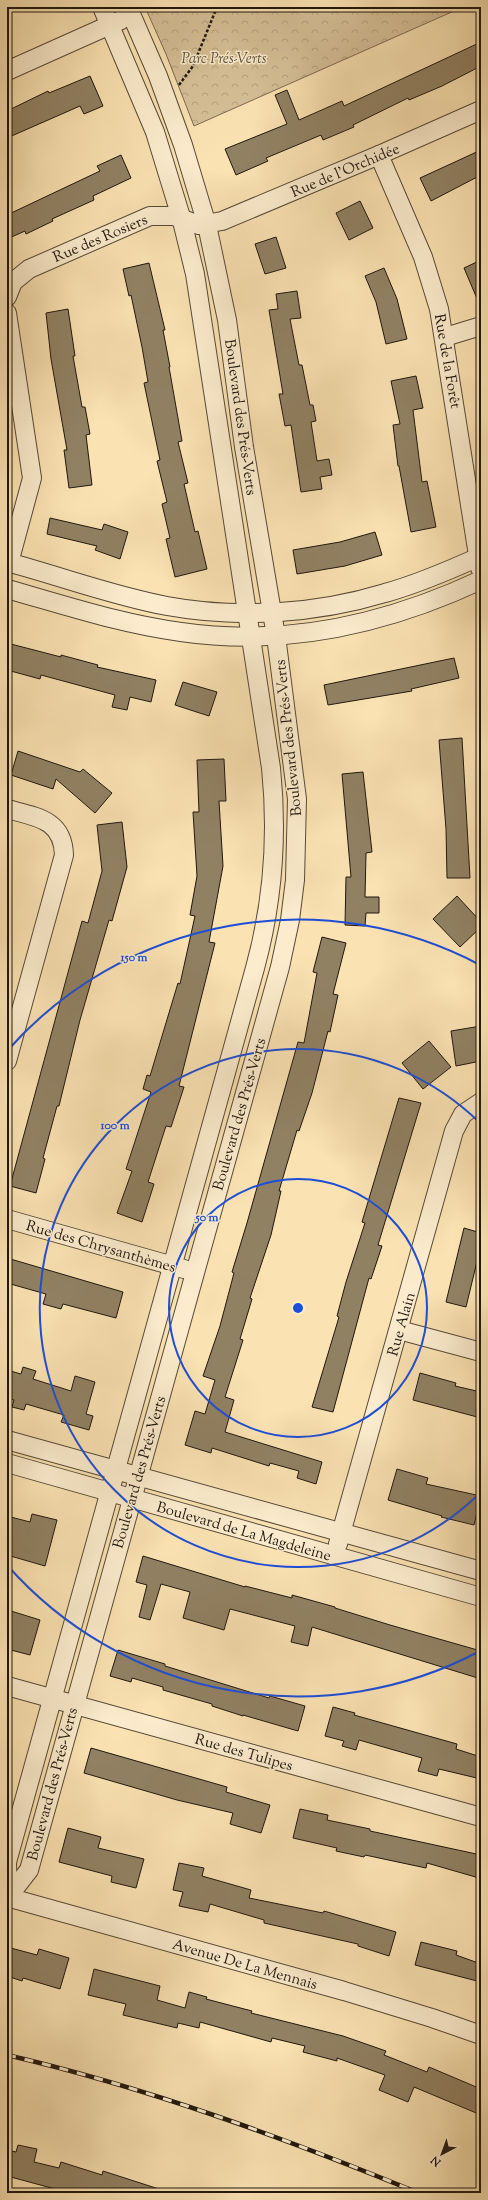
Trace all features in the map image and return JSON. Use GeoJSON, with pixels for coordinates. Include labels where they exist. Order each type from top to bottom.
{"type":"FeatureCollection","features":[{"type":"Feature","properties":{"kind":"street","name":"Boulevard des Prés-Verts"},"geometry":{"type":"LineString","coordinates":[[7,1897],[7,1862],[261,945],[272,878],[275,841],[273,787],[252,637],[217,420],[204,322],[195,274],[181,217],[155,132],[102,7]]}},
{"type":"Feature","properties":{"kind":"street","name":"Boulevard des Prés-Verts"},"geometry":{"type":"LineString","coordinates":[[7,1897],[29,1870],[137,1476],[280,967],[293,899],[297,860],[297,799],[276,636],[242,434],[227,320],[207,225],[176,125],[130,11]]}},
{"type":"Feature","properties":{"kind":"street"},"geometry":{"type":"LineString","coordinates":[[7,71],[110,25],[130,11]]}},
{"type":"Feature","properties":{"kind":"street","name":"Rue de l'Orchidée"},"geometry":{"type":"LineString","coordinates":[[207,225],[234,217],[481,110]]}},
{"type":"Feature","properties":{"kind":"street","name":"Rue de la Forêt"},"geometry":{"type":"LineString","coordinates":[[379,155],[423,257],[439,308],[480,556],[481,576]]}},
{"type":"Feature","properties":{"kind":"street","name":"Rue des Rosiers"},"geometry":{"type":"LineString","coordinates":[[7,297],[13,282],[29,269],[150,216],[158,215],[181,217],[193,224],[207,225]]}},
{"type":"Feature","properties":{"kind":"street"},"geometry":{"type":"LineString","coordinates":[[7,313],[32,478],[8,562],[154,603],[190,609],[248,612],[324,607],[368,598],[425,580],[480,556]]}},
{"type":"Feature","properties":{"kind":"street"},"geometry":{"type":"LineString","coordinates":[[445,337],[481,326]]}},
{"type":"Feature","properties":{"kind":"street"},"geometry":{"type":"LineString","coordinates":[[7,588],[115,619],[156,628],[199,634],[252,637],[276,636],[337,628],[379,619],[434,601],[481,580]]}},
{"type":"Feature","properties":{"kind":"street"},"geometry":{"type":"LineString","coordinates":[[7,809],[40,818],[54,827],[64,844],[64,855],[7,1062]]}},
{"type":"Feature","properties":{"kind":"street","name":"Rue Alain"},"geometry":{"type":"LineString","coordinates":[[335,1556],[454,1131],[463,1114],[481,1102]]}},
{"type":"Feature","properties":{"kind":"street","name":"Rue des Chrysanthèmes"},"geometry":{"type":"LineString","coordinates":[[7,1219],[195,1272]]}},
{"type":"Feature","properties":{"kind":"street"},"geometry":{"type":"LineString","coordinates":[[399,1330],[481,1352]]}},
{"type":"Feature","properties":{"kind":"street","name":"Boulevard de La Magdeleine"},"geometry":{"type":"LineString","coordinates":[[7,1440],[481,1572]]}},
{"type":"Feature","properties":{"kind":"street","name":"Boulevard de La Magdeleine"},"geometry":{"type":"LineString","coordinates":[[7,1463],[481,1597]]}},
{"type":"Feature","properties":{"kind":"street","name":"Rue des Tulipes"},"geometry":{"type":"LineString","coordinates":[[7,1686],[481,1818]]}},
{"type":"Feature","properties":{"kind":"street","name":"Avenue De La Mennais"},"geometry":{"type":"LineString","coordinates":[[7,1897],[344,1992],[432,2018],[481,2036]]}},
{"type":"Feature","properties":{"kind":"path"},"geometry":{"type":"LineString","coordinates":[[177,87],[193,66],[217,7]]}},
{"type":"Feature","properties":{"kind":"path"},"geometry":{"type":"LineString","coordinates":[[234,7],[243,9]]}},
{"type":"Feature","properties":{"kind":"green space","name":"Parc Prés-Verts"},"geometry":{"type":"Polygon","coordinates":[[[145,7],[463,7],[194,126],[166,54],[145,7]]]}},
{"type":"Feature","properties":{"kind":"building"},"geometry":{"type":"Polygon","coordinates":[[[481,42],[481,66],[442,86],[409,100],[408,98],[353,125],[354,127],[323,140],[321,135],[266,158],[268,161],[236,175],[225,149],[287,124],[275,95],[287,90],[299,120],[342,101],[344,106],[481,42]]]}},
{"type":"Feature","properties":{"kind":"building"},"geometry":{"type":"Polygon","coordinates":[[[90,76],[103,106],[84,114],[80,106],[7,138],[7,111],[48,91],[49,93],[90,76]]]}},
{"type":"Feature","properties":{"kind":"building"},"geometry":{"type":"Polygon","coordinates":[[[481,150],[481,175],[431,201],[420,178],[481,150]]]}},
{"type":"Feature","properties":{"kind":"building"},"geometry":{"type":"Polygon","coordinates":[[[121,155],[131,178],[93,196],[94,200],[52,219],[53,221],[26,234],[25,231],[7,239],[7,215],[100,171],[97,166],[121,155]]]}},
{"type":"Feature","properties":{"kind":"building"},"geometry":{"type":"Polygon","coordinates":[[[360,201],[373,228],[349,240],[336,213],[360,201]]]}},
{"type":"Feature","properties":{"kind":"building"},"geometry":{"type":"Polygon","coordinates":[[[276,237],[286,268],[265,274],[255,244],[276,237]]]}},
{"type":"Feature","properties":{"kind":"building"},"geometry":{"type":"Polygon","coordinates":[[[481,260],[481,308],[464,268],[481,260]]]}},
{"type":"Feature","properties":{"kind":"building"},"geometry":{"type":"Polygon","coordinates":[[[149,263],[165,330],[163,330],[182,441],[178,442],[188,483],[184,484],[195,532],[198,531],[207,569],[175,577],[166,539],[170,538],[162,504],[167,502],[157,461],[160,460],[144,383],[148,382],[131,295],[129,296],[123,269],[149,263]]]}},
{"type":"Feature","properties":{"kind":"building"},"geometry":{"type":"Polygon","coordinates":[[[384,268],[397,299],[407,339],[386,344],[376,302],[365,276],[384,268]]]}},
{"type":"Feature","properties":{"kind":"building"},"geometry":{"type":"Polygon","coordinates":[[[297,291],[301,318],[290,319],[299,365],[302,365],[310,405],[313,405],[316,421],[311,422],[317,461],[329,459],[332,475],[320,477],[322,489],[301,492],[291,425],[285,426],[279,394],[283,394],[269,310],[278,309],[276,294],[297,291]]]}},
{"type":"Feature","properties":{"kind":"building"},"geometry":{"type":"Polygon","coordinates":[[[68,309],[75,356],[73,356],[82,407],[85,407],[90,434],[86,435],[92,485],[69,488],[64,450],[67,450],[51,359],[46,313],[68,309]]]}},
{"type":"Feature","properties":{"kind":"building"},"geometry":{"type":"Polygon","coordinates":[[[416,376],[423,408],[413,410],[422,482],[427,481],[436,527],[411,532],[398,466],[393,425],[400,424],[391,381],[416,376]]]}},
{"type":"Feature","properties":{"kind":"building"},"geometry":{"type":"Polygon","coordinates":[[[50,518],[102,530],[104,524],[128,532],[120,559],[95,550],[97,546],[47,534],[50,518]]]}},
{"type":"Feature","properties":{"kind":"building"},"geometry":{"type":"Polygon","coordinates":[[[375,532],[382,555],[345,566],[297,574],[293,550],[340,542],[375,532]]]}},
{"type":"Feature","properties":{"kind":"building"},"geometry":{"type":"Polygon","coordinates":[[[7,643],[61,657],[61,655],[98,665],[97,667],[156,680],[151,702],[130,697],[127,710],[112,707],[115,695],[41,675],[40,679],[7,670],[7,643]]]}},
{"type":"Feature","properties":{"kind":"building"},"geometry":{"type":"Polygon","coordinates":[[[454,658],[459,678],[411,689],[412,691],[328,705],[324,685],[454,658]]]}},
{"type":"Feature","properties":{"kind":"building"},"geometry":{"type":"Polygon","coordinates":[[[183,682],[217,692],[209,716],[175,705],[183,682]]]}},
{"type":"Feature","properties":{"kind":"building"},"geometry":{"type":"Polygon","coordinates":[[[462,738],[470,878],[447,878],[446,829],[439,740],[462,738]]]}},
{"type":"Feature","properties":{"kind":"building"},"geometry":{"type":"Polygon","coordinates":[[[18,751],[80,772],[83,769],[112,793],[95,813],[56,779],[53,789],[11,775],[18,751]]]}},
{"type":"Feature","properties":{"kind":"building"},"geometry":{"type":"Polygon","coordinates":[[[224,759],[226,801],[219,801],[223,866],[209,942],[215,943],[179,1086],[184,1087],[171,1127],[166,1126],[148,1182],[154,1184],[142,1222],[117,1213],[132,1171],[126,1169],[151,1092],[143,1089],[147,1075],[150,1076],[178,983],[180,984],[195,916],[190,915],[197,876],[193,812],[199,812],[197,760],[224,759]]]}},
{"type":"Feature","properties":{"kind":"building"},"geometry":{"type":"Polygon","coordinates":[[[363,772],[372,852],[366,853],[365,897],[379,897],[379,913],[366,913],[365,926],[345,925],[346,877],[351,877],[342,774],[363,772]]]}},
{"type":"Feature","properties":{"kind":"building"},"geometry":{"type":"Polygon","coordinates":[[[122,822],[127,867],[112,921],[109,920],[80,1020],[59,1106],[57,1106],[43,1158],[45,1159],[36,1193],[10,1186],[82,921],[88,923],[102,871],[97,825],[122,822]]]}},
{"type":"Feature","properties":{"kind":"building"},"geometry":{"type":"Polygon","coordinates":[[[457,896],[481,922],[481,927],[460,947],[433,919],[457,896]]]}},
{"type":"Feature","properties":{"kind":"building"},"geometry":{"type":"Polygon","coordinates":[[[322,937],[346,943],[333,994],[338,995],[330,1032],[328,1031],[312,1093],[299,1131],[297,1130],[279,1191],[281,1191],[271,1235],[250,1298],[252,1299],[240,1339],[243,1340],[225,1397],[234,1400],[225,1432],[322,1462],[316,1484],[297,1478],[299,1471],[270,1463],[269,1466],[212,1448],[211,1453],[185,1445],[195,1411],[205,1414],[215,1380],[203,1376],[220,1326],[234,1273],[232,1272],[298,1042],[304,1043],[317,973],[313,972],[322,937]]]}},
{"type":"Feature","properties":{"kind":"building"},"geometry":{"type":"Polygon","coordinates":[[[481,1026],[481,1061],[456,1066],[451,1031],[481,1026]]]}},
{"type":"Feature","properties":{"kind":"building"},"geometry":{"type":"Polygon","coordinates":[[[429,1041],[451,1067],[423,1089],[402,1063],[429,1041]]]}},
{"type":"Feature","properties":{"kind":"building"},"geometry":{"type":"Polygon","coordinates":[[[399,1098],[421,1103],[378,1245],[382,1246],[371,1279],[369,1278],[333,1412],[312,1407],[339,1317],[337,1316],[346,1282],[365,1223],[362,1222],[399,1098]]]}},
{"type":"Feature","properties":{"kind":"building"},"geometry":{"type":"Polygon","coordinates":[[[464,1228],[481,1233],[481,1245],[466,1307],[446,1302],[464,1228]]]}},
{"type":"Feature","properties":{"kind":"building"},"geometry":{"type":"Polygon","coordinates":[[[7,1258],[123,1292],[116,1318],[63,1304],[61,1309],[43,1304],[46,1294],[7,1283],[7,1258]]]}},
{"type":"Feature","properties":{"kind":"building"},"geometry":{"type":"Polygon","coordinates":[[[23,1367],[36,1371],[33,1379],[71,1391],[75,1376],[95,1382],[86,1414],[93,1416],[89,1430],[61,1422],[64,1415],[26,1404],[24,1410],[12,1407],[14,1400],[7,1398],[7,1370],[21,1374],[23,1367]]]}},
{"type":"Feature","properties":{"kind":"building"},"geometry":{"type":"Polygon","coordinates":[[[420,1373],[456,1383],[455,1386],[481,1392],[481,1418],[413,1400],[420,1373]]]}},
{"type":"Feature","properties":{"kind":"building"},"geometry":{"type":"Polygon","coordinates":[[[397,1469],[428,1478],[426,1484],[481,1496],[474,1525],[441,1517],[442,1516],[388,1500],[397,1469]]]}},
{"type":"Feature","properties":{"kind":"building"},"geometry":{"type":"Polygon","coordinates":[[[32,1514],[57,1520],[45,1566],[7,1555],[7,1516],[30,1522],[32,1514]]]}},
{"type":"Feature","properties":{"kind":"building"},"geometry":{"type":"Polygon","coordinates":[[[143,1556],[245,1587],[292,1598],[292,1595],[335,1607],[390,1625],[481,1651],[481,1679],[312,1627],[308,1646],[291,1642],[295,1626],[230,1609],[224,1630],[183,1618],[190,1592],[161,1584],[150,1620],[139,1617],[147,1585],[136,1582],[143,1556]]]}},
{"type":"Feature","properties":{"kind":"building"},"geometry":{"type":"Polygon","coordinates":[[[11,1611],[40,1620],[30,1655],[7,1649],[7,1625],[11,1611]]]}},
{"type":"Feature","properties":{"kind":"building"},"geometry":{"type":"Polygon","coordinates":[[[118,1650],[269,1698],[270,1696],[305,1706],[298,1731],[212,1706],[212,1704],[163,1690],[163,1687],[132,1678],[131,1682],[110,1676],[118,1650]]]}},
{"type":"Feature","properties":{"kind":"building"},"geometry":{"type":"Polygon","coordinates":[[[333,1707],[355,1713],[354,1715],[457,1744],[456,1749],[481,1757],[481,1779],[439,1769],[437,1776],[418,1771],[422,1758],[359,1740],[356,1750],[342,1746],[344,1741],[325,1736],[333,1707]]]}},
{"type":"Feature","properties":{"kind":"building"},"geometry":{"type":"Polygon","coordinates":[[[91,1748],[227,1787],[226,1792],[270,1805],[261,1833],[230,1824],[233,1813],[177,1800],[84,1773],[91,1748]]]}},
{"type":"Feature","properties":{"kind":"building"},"geometry":{"type":"Polygon","coordinates":[[[300,1809],[328,1815],[327,1820],[370,1829],[370,1831],[481,1855],[479,1878],[427,1863],[426,1868],[365,1855],[364,1857],[336,1851],[337,1848],[293,1838],[300,1809]]]}},
{"type":"Feature","properties":{"kind":"building"},"geometry":{"type":"Polygon","coordinates":[[[68,1828],[101,1837],[98,1848],[144,1859],[136,1888],[111,1882],[112,1876],[59,1862],[68,1828]]]}},
{"type":"Feature","properties":{"kind":"building"},"geometry":{"type":"Polygon","coordinates":[[[179,1863],[204,1868],[202,1876],[251,1890],[249,1898],[323,1913],[324,1911],[396,1932],[389,1956],[358,1946],[358,1944],[264,1923],[264,1920],[210,1904],[208,1912],[179,1906],[183,1892],[173,1890],[179,1863]]]}},
{"type":"Feature","properties":{"kind":"building"},"geometry":{"type":"Polygon","coordinates":[[[421,1942],[457,1951],[456,1955],[481,1964],[481,1982],[415,1965],[421,1942]]]}},
{"type":"Feature","properties":{"kind":"building"},"geometry":{"type":"Polygon","coordinates":[[[7,1947],[37,1955],[39,1949],[69,1958],[60,1989],[23,1978],[22,1981],[7,1976],[7,1947]]]}},
{"type":"Feature","properties":{"kind":"building"},"geometry":{"type":"Polygon","coordinates":[[[94,1969],[160,1986],[157,2000],[185,2008],[189,1992],[207,1997],[206,1999],[252,2011],[251,2013],[343,2036],[386,2051],[384,2055],[427,2072],[429,2067],[481,2089],[481,2115],[414,2087],[408,2102],[379,2090],[385,2075],[337,2058],[337,2061],[303,2052],[305,2046],[272,2038],[271,2042],[200,2022],[199,2028],[178,2023],[177,2028],[123,2015],[126,2004],[88,1995],[94,1969]]]}},
{"type":"Feature","properties":{"kind":"building"},"geometry":{"type":"Polygon","coordinates":[[[18,2145],[37,2149],[34,2162],[59,2168],[61,2162],[102,2175],[103,2171],[162,2190],[162,2193],[70,2193],[7,2176],[7,2150],[16,2152],[18,2145]]]}},
{"type":"Feature","properties":{"kind":"railway"},"geometry":{"type":"LineString","coordinates":[[7,2055],[112,2083],[216,2116],[318,2153],[419,2193]]}}]}
